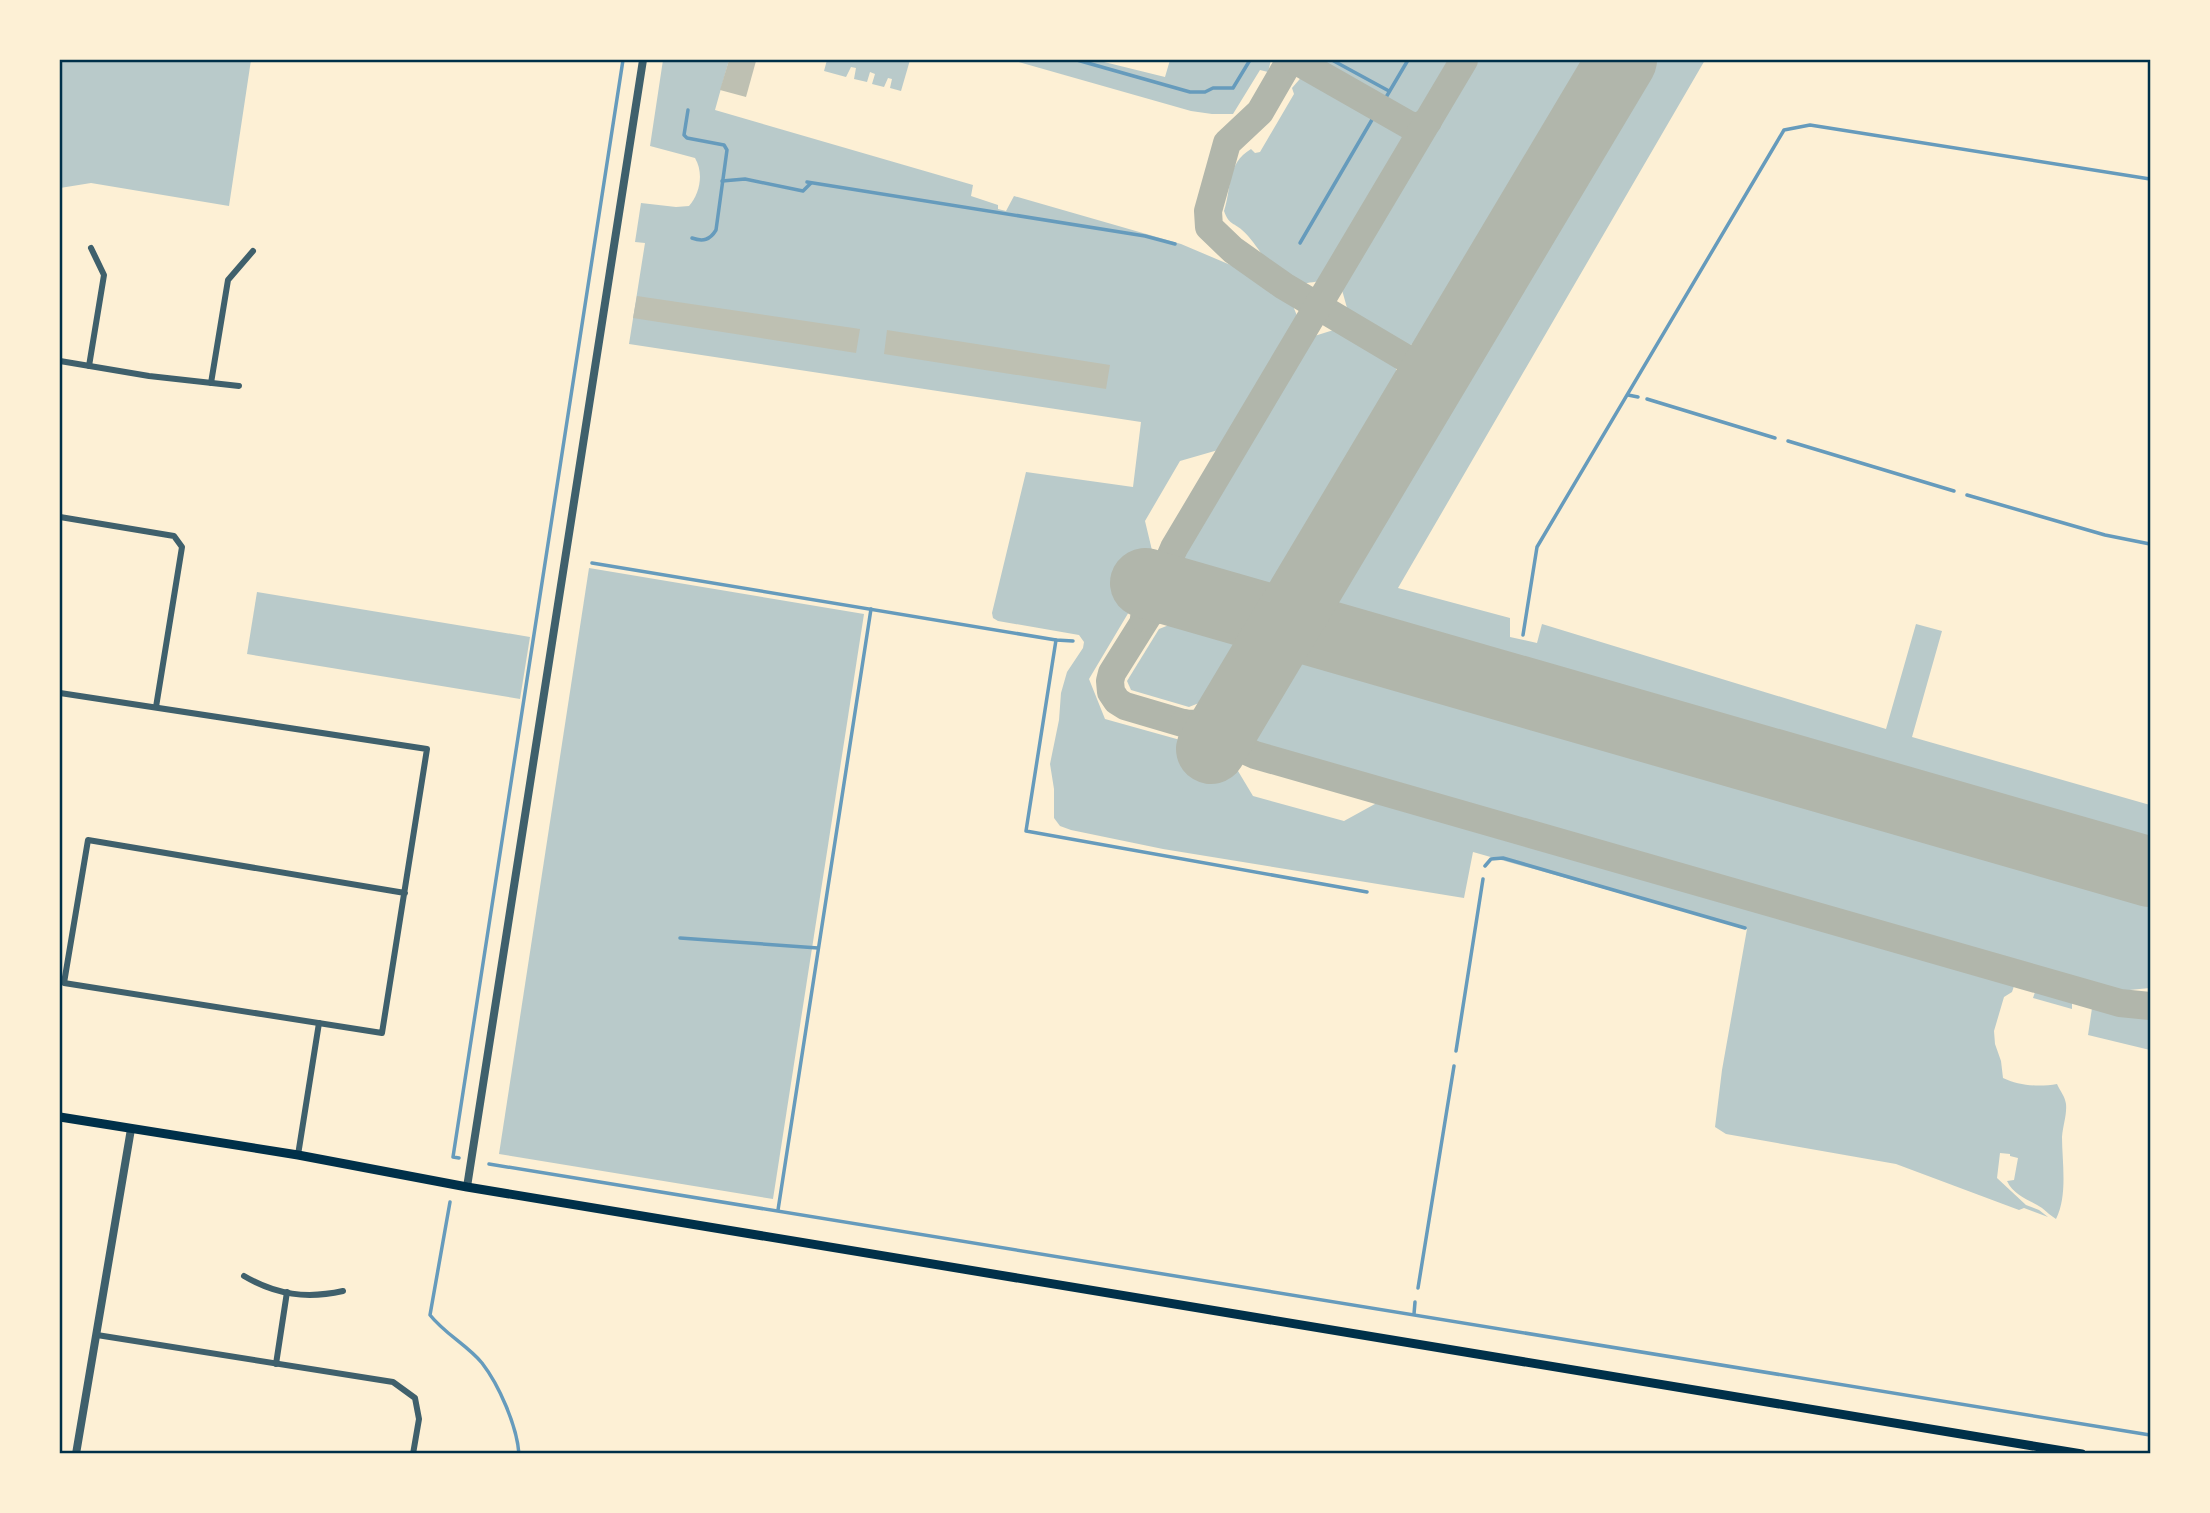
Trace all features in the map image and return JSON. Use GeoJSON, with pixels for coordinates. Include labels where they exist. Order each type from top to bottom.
{"type":"FeatureCollection","features":[{"type":"Feature","properties":{"kind":"main road"},"geometry":{"type":"LineString","coordinates":[[60,1117],[298,1155],[467,1187],[2082,1454]]}},
{"type":"Feature","properties":{"kind":"street"},"geometry":{"type":"LineString","coordinates":[[467,1187],[643,60]]}},
{"type":"Feature","properties":{"kind":"street"},"geometry":{"type":"LineString","coordinates":[[89,366],[104,275],[91,248]]}},
{"type":"Feature","properties":{"kind":"street"},"geometry":{"type":"LineString","coordinates":[[211,383],[228,280],[253,251]]}},
{"type":"Feature","properties":{"kind":"street"},"geometry":{"type":"LineString","coordinates":[[60,361],[239,386]]}},
{"type":"Feature","properties":{"kind":"street"},"geometry":{"type":"LineString","coordinates":[[60,517],[174,536],[182,547],[156,708]]}},
{"type":"Feature","properties":{"kind":"street"},"geometry":{"type":"LineString","coordinates":[[60,693],[427,749],[405,893],[382,1033],[64,983],[88,840],[405,893]]}},
{"type":"Feature","properties":{"kind":"street"},"geometry":{"type":"LineString","coordinates":[[298,1155],[319,1023]]}},
{"type":"Feature","properties":{"kind":"street"},"geometry":{"type":"LineString","coordinates":[[76,1454],[131,1129]]}},
{"type":"Feature","properties":{"kind":"street"},"geometry":{"type":"LineString","coordinates":[[244,1276],[264,1288],[287,1293],[319,1296],[343,1291]]}},
{"type":"Feature","properties":{"kind":"street"},"geometry":{"type":"LineString","coordinates":[[276,1364],[287,1293]]}},
{"type":"Feature","properties":{"kind":"street"},"geometry":{"type":"LineString","coordinates":[[97,1335],[393,1382],[415,1398],[419,1419],[413,1454]]}},
{"type":"Feature","properties":{"kind":"shaded area"},"geometry":{"type":"Polygon","coordinates":[[[60,60],[251,60],[229,206],[91,183],[60,188],[60,60]]]}},
{"type":"Feature","properties":{"kind":"shaded area"},"geometry":{"type":"Polygon","coordinates":[[[663,60],[729,60],[715,110],[973,185],[971,196],[998,205],[998,209],[1006,211],[1014,196],[1181,244],[1240,269],[1280,290],[1293,306],[1300,323],[1225,448],[1180,461],[1145,521],[1156,567],[1145,564],[1136,600],[1089,679],[1105,719],[1191,743],[1223,763],[1229,756],[1253,796],[1344,821],[1384,799],[2013,979],[2015,983],[2012,992],[2004,997],[1994,1031],[2003,1078],[2030,1085],[2057,1084],[2066,1104],[2062,1137],[2063,1189],[2056,1219],[2010,1186],[2007,1181],[2014,1180],[2018,1158],[2010,1154],[2000,1153],[1997,1178],[2026,1205],[2048,1217],[2024,1208],[2019,1210],[1896,1164],[1726,1134],[1715,1127],[1722,1070],[1747,929],[1473,852],[1464,898],[1163,849],[1060,826],[1054,818],[1054,789],[1050,764],[1059,720],[1061,693],[1067,672],[1084,642],[1079,635],[998,621],[993,618],[992,613],[1026,472],[1133,487],[1141,422],[629,344],[645,243],[635,242],[641,203],[689,206],[700,183],[695,158],[650,146],[663,60]]]}},
{"type":"Feature","properties":{"kind":"shaded area"},"geometry":{"type":"Polygon","coordinates":[[[827,60],[910,60],[901,91],[890,88],[892,79],[888,78],[884,87],[872,84],[875,74],[870,72],[867,82],[854,79],[856,68],[851,67],[846,77],[824,71],[827,60]]]}},
{"type":"Feature","properties":{"kind":"shaded area"},"geometry":{"type":"Polygon","coordinates":[[[1012,60],[1096,60],[1165,77],[1170,60],[1271,60],[1268,72],[1260,70],[1233,114],[1212,114],[1191,111],[1012,60]]]}},
{"type":"Feature","properties":{"kind":"shaded area"},"geometry":{"type":"Polygon","coordinates":[[[1306,60],[1457,60],[1422,118],[1404,115],[1306,60]]]}},
{"type":"Feature","properties":{"kind":"shaded area"},"geometry":{"type":"Polygon","coordinates":[[[1473,60],[1601,60],[1435,339],[1402,347],[1349,315],[1340,283],[1473,60]]]}},
{"type":"Feature","properties":{"kind":"shaded area"},"geometry":{"type":"Polygon","coordinates":[[[1642,60],[1705,60],[1398,588],[1510,618],[1510,637],[1537,643],[1542,624],[1886,729],[1916,624],[1942,631],[1912,737],[2150,805],[2150,853],[1313,613],[1642,60]]]}},
{"type":"Feature","properties":{"kind":"shaded area"},"geometry":{"type":"Polygon","coordinates":[[[1305,73],[1394,124],[1408,139],[1328,277],[1307,283],[1285,279],[1277,273],[1250,238],[1230,221],[1224,211],[1237,162],[1251,149],[1255,153],[1260,152],[1294,94],[1292,88],[1305,73]]]}},
{"type":"Feature","properties":{"kind":"shaded area"},"geometry":{"type":"Polygon","coordinates":[[[1340,328],[1394,361],[1402,393],[1278,603],[1190,576],[1180,550],[1308,338],[1340,328]]]}},
{"type":"Feature","properties":{"kind":"shaded area"},"geometry":{"type":"Polygon","coordinates":[[[589,568],[864,614],[773,1199],[499,1154],[589,568]]]}},
{"type":"Feature","properties":{"kind":"shaded area"},"geometry":{"type":"Polygon","coordinates":[[[257,592],[530,637],[520,699],[247,654],[257,592]]]}},
{"type":"Feature","properties":{"kind":"shaded area"},"geometry":{"type":"Polygon","coordinates":[[[1194,615],[1259,634],[1224,693],[1189,707],[1131,690],[1127,681],[1159,629],[1194,615]]]}},
{"type":"Feature","properties":{"kind":"shaded area"},"geometry":{"type":"Polygon","coordinates":[[[1295,644],[2150,889],[2150,988],[2109,992],[1259,749],[1248,722],[1295,644]]]}},
{"type":"Feature","properties":{"kind":"shaded area"},"geometry":{"type":"Polygon","coordinates":[[[2037,986],[2072,996],[2072,1009],[2033,998],[2037,986]]]}},
{"type":"Feature","properties":{"kind":"shaded area"},"geometry":{"type":"Polygon","coordinates":[[[2097,1003],[2150,1018],[2150,1050],[2088,1035],[2092,1008],[2097,1003]]]}},
{"type":"Feature","properties":{"kind":"building"},"geometry":{"type":"Polygon","coordinates":[[[729,60],[756,61],[746,97],[720,90],[729,60]]]}},
{"type":"Feature","properties":{"kind":"building"},"geometry":{"type":"Polygon","coordinates":[[[637,296],[860,329],[856,353],[633,318],[637,296]]]}},
{"type":"Feature","properties":{"kind":"building"},"geometry":{"type":"Polygon","coordinates":[[[887,330],[1110,365],[1106,389],[884,354],[887,330]]]}},
{"type":"Feature","properties":{"kind":"waterway"},"geometry":{"type":"LineString","coordinates":[[459,1158],[453,1157],[623,60]]}},
{"type":"Feature","properties":{"kind":"waterway"},"geometry":{"type":"LineString","coordinates":[[1077,60],[1190,92],[1233,88],[1250,60]]}},
{"type":"Feature","properties":{"kind":"waterway"},"geometry":{"type":"LineString","coordinates":[[1332,60],[1389,91]]}},
{"type":"Feature","properties":{"kind":"waterway"},"geometry":{"type":"LineString","coordinates":[[1385,99],[1408,60]]}},
{"type":"Feature","properties":{"kind":"waterway"},"geometry":{"type":"LineString","coordinates":[[688,110],[684,135],[687,138],[724,145],[727,150],[716,230],[706,239],[692,238]]}},
{"type":"Feature","properties":{"kind":"waterway"},"geometry":{"type":"LineString","coordinates":[[1300,243],[1373,118]]}},
{"type":"Feature","properties":{"kind":"waterway"},"geometry":{"type":"LineString","coordinates":[[1523,635],[1537,547],[1784,130],[1810,125],[2150,179]]}},
{"type":"Feature","properties":{"kind":"waterway"},"geometry":{"type":"LineString","coordinates":[[722,181],[745,179],[803,191],[811,183]]}},
{"type":"Feature","properties":{"kind":"waterway"},"geometry":{"type":"LineString","coordinates":[[807,182],[1145,236],[1175,244]]}},
{"type":"Feature","properties":{"kind":"waterway"},"geometry":{"type":"LineString","coordinates":[[1628,395],[1638,397]]}},
{"type":"Feature","properties":{"kind":"waterway"},"geometry":{"type":"LineString","coordinates":[[1647,399],[1775,438]]}},
{"type":"Feature","properties":{"kind":"waterway"},"geometry":{"type":"LineString","coordinates":[[1788,441],[1954,491]]}},
{"type":"Feature","properties":{"kind":"waterway"},"geometry":{"type":"LineString","coordinates":[[1967,495],[2105,535],[2150,544]]}},
{"type":"Feature","properties":{"kind":"waterway"},"geometry":{"type":"LineString","coordinates":[[592,563],[1073,641]]}},
{"type":"Feature","properties":{"kind":"waterway"},"geometry":{"type":"LineString","coordinates":[[778,1210],[871,609]]}},
{"type":"Feature","properties":{"kind":"waterway"},"geometry":{"type":"LineString","coordinates":[[1056,640],[1026,831],[1367,892]]}},
{"type":"Feature","properties":{"kind":"waterway"},"geometry":{"type":"LineString","coordinates":[[1485,866],[1491,859],[1503,858],[1745,928]]}},
{"type":"Feature","properties":{"kind":"waterway"},"geometry":{"type":"LineString","coordinates":[[1456,1051],[1483,879]]}},
{"type":"Feature","properties":{"kind":"waterway"},"geometry":{"type":"LineString","coordinates":[[680,938],[818,948]]}},
{"type":"Feature","properties":{"kind":"waterway"},"geometry":{"type":"LineString","coordinates":[[1418,1288],[1454,1066]]}},
{"type":"Feature","properties":{"kind":"waterway"},"geometry":{"type":"LineString","coordinates":[[489,1164],[2150,1435]]}},
{"type":"Feature","properties":{"kind":"waterway"},"geometry":{"type":"LineString","coordinates":[[450,1202],[430,1315],[476,1357],[488,1372],[511,1419],[519,1454]]}},
{"type":"Feature","properties":{"kind":"waterway"},"geometry":{"type":"LineString","coordinates":[[1414,1314],[1415,1302]]}},
{"type":"Feature","properties":{"kind":"taxiway"},"geometry":{"type":"LineString","coordinates":[[1290,60],[1260,112],[1227,143],[1208,211],[1209,227],[1233,250],[1284,286],[1434,375]]}},
{"type":"Feature","properties":{"kind":"taxiway"},"geometry":{"type":"LineString","coordinates":[[1295,60],[1409,125],[1418,127],[1428,121]]}},
{"type":"Feature","properties":{"kind":"taxiway"},"geometry":{"type":"LineString","coordinates":[[1144,618],[1174,548],[1464,60]]}},
{"type":"Feature","properties":{"kind":"taxiway"},"geometry":{"type":"LineString","coordinates":[[1203,600],[1169,602],[1149,614],[1112,673],[1111,692],[1117,701],[1125,706],[1186,724],[1255,755],[2120,1003],[2150,1006]]}},
{"type":"Feature","properties":{"kind":"taxiway"},"geometry":{"type":"LineString","coordinates":[[1184,723],[1215,720],[1240,701]]}},
{"type":"Feature","properties":{"kind":"runway"},"geometry":{"type":"LineString","coordinates":[[1211,749],[1622,60]]}},
{"type":"Feature","properties":{"kind":"runway"},"geometry":{"type":"LineString","coordinates":[[1145,583],[2150,872]]}}]}
